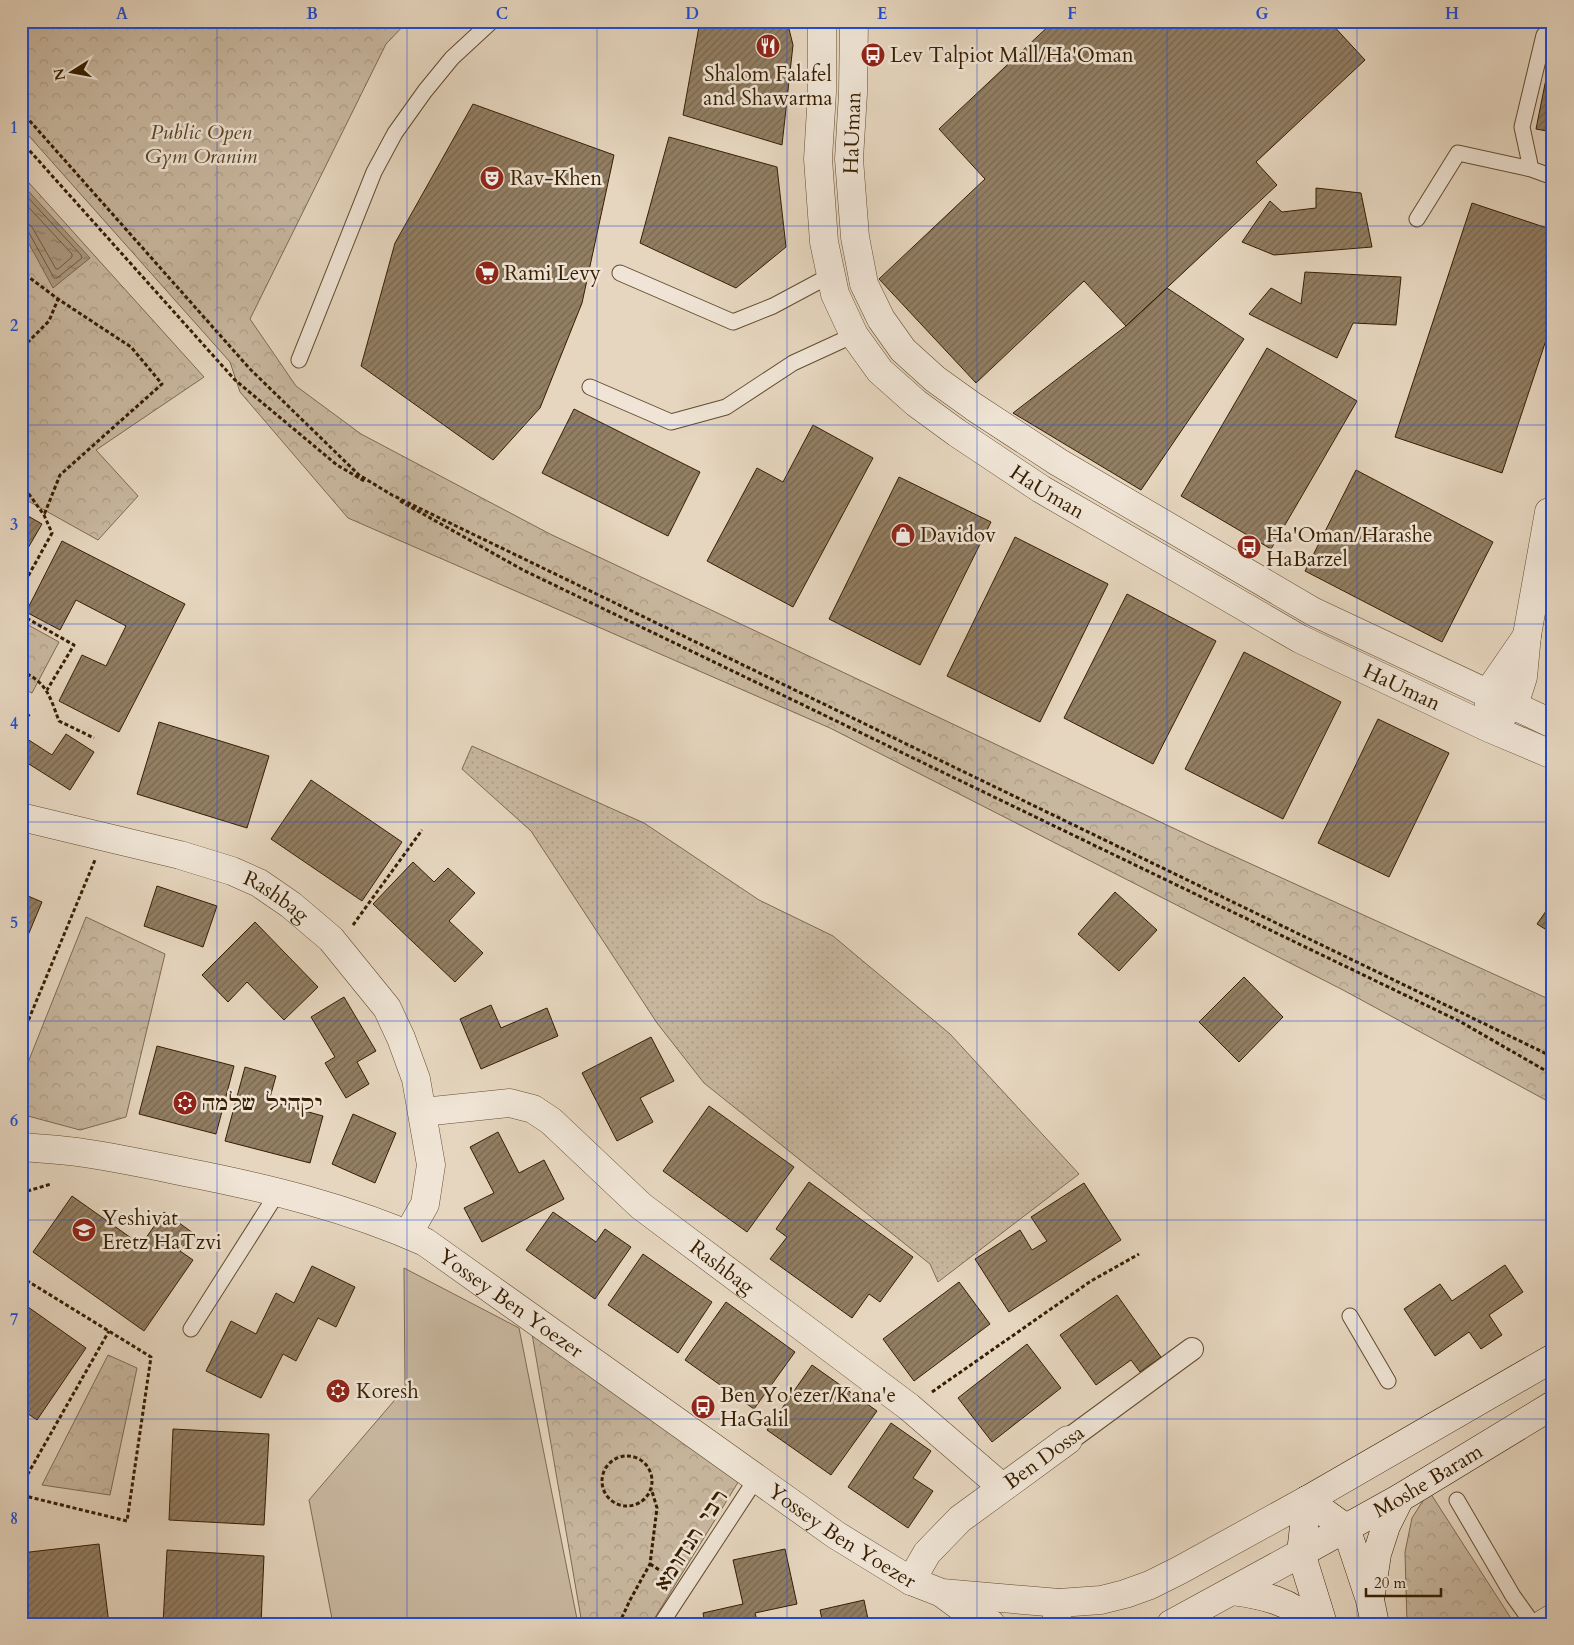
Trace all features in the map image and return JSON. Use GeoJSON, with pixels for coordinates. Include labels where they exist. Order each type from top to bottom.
{"type":"FeatureCollection","features":[{"type":"Feature","properties":{"kind":"street","name":"HaUman"},"geometry":{"type":"LineString","coordinates":[[822,21],[822,92],[818,159],[824,242],[835,294],[854,335],[880,371],[916,403],[956,433],[1041,489],[1300,639],[1489,728],[1553,755]]}},
{"type":"Feature","properties":{"kind":"street","name":"HaUman"},"geometry":{"type":"LineString","coordinates":[[854,21],[853,93],[849,158],[855,238],[864,284],[881,319],[904,350],[936,379],[959,396],[1058,462],[1314,612],[1553,724]]}},
{"type":"Feature","properties":{"kind":"street"},"geometry":{"type":"LineString","coordinates":[[1489,728],[1502,700],[1494,684],[1528,635],[1552,507]]}},
{"type":"Feature","properties":{"kind":"street","name":"Rashbag"},"geometry":{"type":"LineString","coordinates":[[21,817],[180,854],[232,871],[259,883],[291,905],[331,939],[387,1008],[401,1038],[416,1079],[431,1165],[425,1204],[408,1234]]}},
{"type":"Feature","properties":{"kind":"street","name":"Rashbag"},"geometry":{"type":"LineString","coordinates":[[423,1112],[510,1103],[533,1109],[551,1121],[641,1206],[909,1408],[1002,1487]]}},
{"type":"Feature","properties":{"kind":"street","name":"Yossey Ben Yoezer"},"geometry":{"type":"LineString","coordinates":[[22,1151],[82,1152],[229,1180],[381,1222],[425,1242],[836,1535],[911,1581],[942,1593],[1057,1613],[1150,1585],[1307,1500]]}},
{"type":"Feature","properties":{"kind":"street","name":"Ben Dossa"},"geometry":{"type":"LineString","coordinates":[[911,1581],[927,1553],[960,1519],[1192,1349]]}},
{"type":"Feature","properties":{"kind":"street","name":"Moshe Baram"},"geometry":{"type":"LineString","coordinates":[[1307,1500],[1553,1358]]}},
{"type":"Feature","properties":{"kind":"street","name":"Moshe Baram"},"geometry":{"type":"LineString","coordinates":[[1301,1553],[1400,1498],[1553,1405]]}},
{"type":"Feature","properties":{"kind":"street"},"geometry":{"type":"LineString","coordinates":[[1373,1612],[1376,1554],[1386,1526],[1400,1498]]}},
{"type":"Feature","properties":{"kind":"street"},"geometry":{"type":"LineString","coordinates":[[1323,1624],[1301,1553],[1307,1500],[1346,1528],[1373,1612]]}},
{"type":"Feature","properties":{"kind":"street"},"geometry":{"type":"LineString","coordinates":[[1171,1624],[1301,1553]]}},
{"type":"Feature","properties":{"kind":"street"},"geometry":{"type":"LineString","coordinates":[[1232,1591],[1274,1599],[1299,1611],[1313,1624]]}},
{"type":"Feature","properties":{"kind":"street","name":"Yossey Ben Yoezer"},"geometry":{"type":"LineString","coordinates":[[942,1593],[976,1619],[991,1624]]}},
{"type":"Feature","properties":{"kind":"street"},"geometry":{"type":"LineString","coordinates":[[1543,1624],[1553,1618]]}},
{"type":"Feature","properties":{"kind":"lane"},"geometry":{"type":"LineString","coordinates":[[299,360],[374,172],[395,133],[425,91],[452,58],[492,21]]}},
{"type":"Feature","properties":{"kind":"lane"},"geometry":{"type":"LineString","coordinates":[[1531,169],[1522,127],[1544,35],[1553,37]]}},
{"type":"Feature","properties":{"kind":"lane"},"geometry":{"type":"LineString","coordinates":[[1417,219],[1458,153],[1531,169],[1553,177]]}},
{"type":"Feature","properties":{"kind":"lane"},"geometry":{"type":"LineString","coordinates":[[620,273],[733,322],[772,306],[831,275]]}},
{"type":"Feature","properties":{"kind":"lane"},"geometry":{"type":"LineString","coordinates":[[590,387],[670,422],[726,407],[793,363],[854,335]]}},
{"type":"Feature","properties":{"kind":"lane"},"geometry":{"type":"LineString","coordinates":[[191,1329],[278,1192]]}},
{"type":"Feature","properties":{"kind":"lane"},"geometry":{"type":"LineString","coordinates":[[1350,1316],[1388,1381]]}},
{"type":"Feature","properties":{"kind":"lane","name":"רבי תנחומא"},"geometry":{"type":"LineString","coordinates":[[661,1624],[756,1479]]}},
{"type":"Feature","properties":{"kind":"lane"},"geometry":{"type":"LineString","coordinates":[[1457,1500],[1513,1596],[1533,1624]]}},
{"type":"Feature","properties":{"kind":"path"},"geometry":{"type":"LineString","coordinates":[[21,111],[250,369],[359,475],[401,499],[1553,1057]]}},
{"type":"Feature","properties":{"kind":"path"},"geometry":{"type":"LineString","coordinates":[[21,141],[235,380],[337,465],[523,570],[1462,1022],[1553,1075]]}},
{"type":"Feature","properties":{"kind":"path"},"geometry":{"type":"LineString","coordinates":[[21,262],[26,275],[58,300],[131,347],[162,384],[60,475],[44,515]]}},
{"type":"Feature","properties":{"kind":"path"},"geometry":{"type":"LineString","coordinates":[[21,345],[28,342],[49,321],[58,300]]}},
{"type":"Feature","properties":{"kind":"path"},"geometry":{"type":"LineString","coordinates":[[21,483],[44,515],[52,533],[21,589]]}},
{"type":"Feature","properties":{"kind":"path"},"geometry":{"type":"LineString","coordinates":[[21,615],[74,645],[47,690]]}},
{"type":"Feature","properties":{"kind":"path"},"geometry":{"type":"LineString","coordinates":[[21,670],[30,674],[47,690],[59,721],[94,738]]}},
{"type":"Feature","properties":{"kind":"path"},"geometry":{"type":"LineString","coordinates":[[361,913],[422,830]]}},
{"type":"Feature","properties":{"kind":"path"},"geometry":{"type":"LineString","coordinates":[[21,1038],[104,837]]}},
{"type":"Feature","properties":{"kind":"path"},"geometry":{"type":"LineString","coordinates":[[21,1193],[51,1184]]}},
{"type":"Feature","properties":{"kind":"path"},"geometry":{"type":"LineString","coordinates":[[948,1382],[1091,1281],[1139,1254]]}},
{"type":"Feature","properties":{"kind":"path"},"geometry":{"type":"LineString","coordinates":[[21,1277],[151,1357],[127,1521],[21,1495]]}},
{"type":"Feature","properties":{"kind":"path"},"geometry":{"type":"LineString","coordinates":[[21,1486],[109,1331]]}},
{"type":"Feature","properties":{"kind":"path"},"geometry":{"type":"LineString","coordinates":[[619,1624],[650,1564],[657,1508],[651,1488],[651,1475],[648,1467],[641,1460],[633,1456],[615,1458],[603,1471],[602,1488],[606,1496],[612,1502],[621,1506],[634,1505],[641,1502],[648,1496],[651,1488]]}},
{"type":"Feature","properties":{"kind":"green space","name":"Public Open Gym Oranim"},"geometry":{"type":"Polygon","coordinates":[[[21,21],[408,21],[386,44],[250,319],[296,386],[361,434],[550,534],[1207,844],[1553,1001],[1553,1104],[1343,990],[830,728],[348,518],[240,392],[230,362],[21,127],[21,21]]]}},
{"type":"Feature","properties":{"kind":"green space"},"geometry":{"type":"Polygon","coordinates":[[[21,174],[204,377],[96,450],[138,496],[98,540],[21,497],[21,174]]]}},
{"type":"Feature","properties":{"kind":"green space"},"geometry":{"type":"Polygon","coordinates":[[[21,621],[59,642],[32,693],[21,688],[21,621]]]}},
{"type":"Feature","properties":{"kind":"green space"},"geometry":{"type":"Polygon","coordinates":[[[472,746],[644,823],[759,900],[833,936],[950,1034],[1079,1174],[938,1282],[930,1264],[704,1083],[657,1023],[531,831],[462,769],[472,746]]]}},
{"type":"Feature","properties":{"kind":"green space"},"geometry":{"type":"Polygon","coordinates":[[[86,917],[165,954],[126,1117],[80,1130],[28,1116],[21,1105],[21,1080],[86,917]]]}},
{"type":"Feature","properties":{"kind":"green space"},"geometry":{"type":"Polygon","coordinates":[[[404,1268],[519,1328],[578,1624],[333,1624],[309,1500],[405,1388],[404,1268]]]}},
{"type":"Feature","properties":{"kind":"green space"},"geometry":{"type":"Polygon","coordinates":[[[531,1328],[745,1471],[651,1624],[582,1624],[531,1328]]]}},
{"type":"Feature","properties":{"kind":"green space"},"geometry":{"type":"Polygon","coordinates":[[[108,1355],[137,1368],[110,1495],[42,1485],[108,1355]]]}},
{"type":"Feature","properties":{"kind":"green space"},"geometry":{"type":"Polygon","coordinates":[[[1429,1491],[1513,1624],[1407,1624],[1405,1552],[1412,1518],[1429,1491]]]}},
{"type":"Feature","properties":{"kind":"green space"},"geometry":{"type":"Polygon","coordinates":[[[1245,1618],[1269,1624],[1219,1624],[1245,1618]]]}},
{"type":"Feature","properties":{"kind":"water"},"geometry":{"type":"Polygon","coordinates":[[[21,183],[90,258],[53,288],[21,229],[21,183]]]}},
{"type":"Feature","properties":{"kind":"building"},"geometry":{"type":"Polygon","coordinates":[[[700,21],[787,21],[793,45],[782,145],[683,115],[700,21]]]}},
{"type":"Feature","properties":{"kind":"building"},"geometry":{"type":"Polygon","coordinates":[[[1054,21],[1329,21],[1365,60],[1256,162],[1277,185],[1126,326],[1084,281],[976,383],[879,279],[985,179],[939,129],[1054,21]]]}},
{"type":"Feature","properties":{"kind":"building"},"geometry":{"type":"Polygon","coordinates":[[[1548,69],[1553,70],[1553,153],[1548,152],[1552,132],[1536,129],[1548,69]]]}},
{"type":"Feature","properties":{"kind":"building","name":"Rami Levy"},"geometry":{"type":"Polygon","coordinates":[[[473,104],[614,155],[582,303],[540,408],[493,460],[361,366],[395,243],[473,104]]]}},
{"type":"Feature","properties":{"kind":"building"},"geometry":{"type":"Polygon","coordinates":[[[669,137],[777,167],[786,247],[736,288],[640,243],[669,137]]]}},
{"type":"Feature","properties":{"kind":"building"},"geometry":{"type":"Polygon","coordinates":[[[1316,188],[1361,193],[1372,247],[1274,255],[1242,242],[1270,201],[1282,212],[1316,208],[1316,188]]]}},
{"type":"Feature","properties":{"kind":"building"},"geometry":{"type":"Polygon","coordinates":[[[1472,203],[1553,230],[1553,319],[1502,473],[1395,437],[1472,203]]]}},
{"type":"Feature","properties":{"kind":"building"},"geometry":{"type":"Polygon","coordinates":[[[1305,272],[1401,277],[1396,325],[1353,323],[1337,358],[1249,314],[1271,288],[1301,304],[1305,272]]]}},
{"type":"Feature","properties":{"kind":"building"},"geometry":{"type":"Polygon","coordinates":[[[1167,288],[1244,339],[1141,490],[1013,413],[1126,326],[1167,288]]]}},
{"type":"Feature","properties":{"kind":"building"},"geometry":{"type":"Polygon","coordinates":[[[1267,348],[1357,401],[1271,549],[1181,496],[1267,348]]]}},
{"type":"Feature","properties":{"kind":"building"},"geometry":{"type":"Polygon","coordinates":[[[574,409],[700,472],[668,536],[542,473],[574,409]]]}},
{"type":"Feature","properties":{"kind":"building"},"geometry":{"type":"Polygon","coordinates":[[[813,425],[873,458],[793,607],[707,561],[757,468],[783,482],[813,425]]]}},
{"type":"Feature","properties":{"kind":"building"},"geometry":{"type":"Polygon","coordinates":[[[1356,470],[1493,542],[1442,642],[1305,571],[1356,470]]]}},
{"type":"Feature","properties":{"kind":"building"},"geometry":{"type":"Polygon","coordinates":[[[899,477],[991,522],[920,665],[829,619],[899,477]]]}},
{"type":"Feature","properties":{"kind":"building"},"geometry":{"type":"Polygon","coordinates":[[[21,512],[42,524],[21,560],[21,512]]]}},
{"type":"Feature","properties":{"kind":"building"},"geometry":{"type":"Polygon","coordinates":[[[1015,537],[1108,584],[1040,722],[947,676],[1015,537]]]}},
{"type":"Feature","properties":{"kind":"building"},"geometry":{"type":"Polygon","coordinates":[[[62,541],[185,604],[119,732],[59,701],[82,655],[106,666],[126,626],[76,600],[60,630],[26,612],[62,541]]]}},
{"type":"Feature","properties":{"kind":"building"},"geometry":{"type":"Polygon","coordinates":[[[1127,594],[1216,641],[1153,764],[1064,718],[1127,594]]]}},
{"type":"Feature","properties":{"kind":"building"},"geometry":{"type":"Polygon","coordinates":[[[1553,642],[1553,678],[1550,662],[1553,642]]]}},
{"type":"Feature","properties":{"kind":"building"},"geometry":{"type":"Polygon","coordinates":[[[1244,652],[1341,702],[1283,819],[1185,769],[1244,652]]]}},
{"type":"Feature","properties":{"kind":"building"},"geometry":{"type":"Polygon","coordinates":[[[21,709],[30,715],[21,728],[21,709]]]}},
{"type":"Feature","properties":{"kind":"building"},"geometry":{"type":"Polygon","coordinates":[[[1378,719],[1449,753],[1389,877],[1318,843],[1378,719]]]}},
{"type":"Feature","properties":{"kind":"building"},"geometry":{"type":"Polygon","coordinates":[[[159,722],[269,756],[247,828],[137,794],[159,722]]]}},
{"type":"Feature","properties":{"kind":"building"},"geometry":{"type":"Polygon","coordinates":[[[66,734],[94,752],[70,790],[21,759],[21,735],[52,755],[66,734]]]}},
{"type":"Feature","properties":{"kind":"building"},"geometry":{"type":"Polygon","coordinates":[[[311,780],[402,842],[362,901],[271,839],[311,780]]]}},
{"type":"Feature","properties":{"kind":"building"},"geometry":{"type":"Polygon","coordinates":[[[413,862],[434,882],[448,868],[475,893],[449,921],[483,953],[455,982],[373,904],[413,862]]]}},
{"type":"Feature","properties":{"kind":"building"},"geometry":{"type":"Polygon","coordinates":[[[157,886],[217,906],[203,947],[144,926],[157,886]]]}},
{"type":"Feature","properties":{"kind":"building"},"geometry":{"type":"Polygon","coordinates":[[[1115,892],[1157,930],[1119,971],[1078,934],[1115,892]]]}},
{"type":"Feature","properties":{"kind":"building"},"geometry":{"type":"Polygon","coordinates":[[[21,893],[42,902],[21,952],[21,893]]]}},
{"type":"Feature","properties":{"kind":"building"},"geometry":{"type":"Polygon","coordinates":[[[1553,901],[1553,934],[1537,924],[1553,901]]]}},
{"type":"Feature","properties":{"kind":"building"},"geometry":{"type":"Polygon","coordinates":[[[255,922],[318,987],[284,1020],[247,982],[228,1002],[202,975],[255,922]]]}},
{"type":"Feature","properties":{"kind":"building"},"geometry":{"type":"Polygon","coordinates":[[[1244,977],[1283,1017],[1239,1062],[1199,1022],[1244,977]]]}},
{"type":"Feature","properties":{"kind":"building"},"geometry":{"type":"Polygon","coordinates":[[[344,997],[376,1051],[357,1062],[369,1084],[346,1098],[325,1063],[335,1057],[311,1017],[344,997]]]}},
{"type":"Feature","properties":{"kind":"building"},"geometry":{"type":"Polygon","coordinates":[[[491,1005],[501,1028],[547,1008],[558,1036],[481,1069],[460,1019],[491,1005]]]}},
{"type":"Feature","properties":{"kind":"building"},"geometry":{"type":"Polygon","coordinates":[[[651,1037],[674,1081],[640,1098],[653,1122],[617,1141],[582,1073],[651,1037]]]}},
{"type":"Feature","properties":{"kind":"building"},"geometry":{"type":"Polygon","coordinates":[[[157,1046],[234,1066],[216,1134],[139,1114],[157,1046]]]}},
{"type":"Feature","properties":{"kind":"building"},"geometry":{"type":"Polygon","coordinates":[[[245,1067],[276,1076],[269,1101],[323,1116],[310,1163],[225,1141],[245,1067]]]}},
{"type":"Feature","properties":{"kind":"building"},"geometry":{"type":"Polygon","coordinates":[[[709,1106],[794,1167],[747,1232],[663,1171],[709,1106]]]}},
{"type":"Feature","properties":{"kind":"building"},"geometry":{"type":"Polygon","coordinates":[[[353,1114],[396,1133],[375,1183],[332,1164],[353,1114]]]}},
{"type":"Feature","properties":{"kind":"building"},"geometry":{"type":"Polygon","coordinates":[[[498,1132],[519,1173],[544,1160],[564,1199],[482,1242],[464,1208],[494,1193],[470,1147],[498,1132]]]}},
{"type":"Feature","properties":{"kind":"building"},"geometry":{"type":"Polygon","coordinates":[[[809,1182],[913,1257],[880,1302],[869,1294],[852,1318],[770,1259],[787,1237],[776,1229],[809,1182]]]}},
{"type":"Feature","properties":{"kind":"building"},"geometry":{"type":"Polygon","coordinates":[[[1084,1183],[1121,1240],[1009,1312],[975,1259],[1020,1230],[1032,1250],[1047,1241],[1031,1217],[1084,1183]]]}},
{"type":"Feature","properties":{"kind":"building"},"geometry":{"type":"Polygon","coordinates":[[[72,1196],[141,1245],[164,1212],[193,1233],[180,1251],[193,1260],[144,1331],[33,1252],[72,1196]]]}},
{"type":"Feature","properties":{"kind":"building"},"geometry":{"type":"Polygon","coordinates":[[[553,1212],[596,1242],[605,1229],[631,1247],[595,1299],[526,1250],[553,1212]]]}},
{"type":"Feature","properties":{"kind":"building"},"geometry":{"type":"Polygon","coordinates":[[[643,1254],[712,1302],[678,1353],[608,1305],[643,1254]]]}},
{"type":"Feature","properties":{"kind":"building"},"geometry":{"type":"Polygon","coordinates":[[[1505,1265],[1523,1292],[1489,1315],[1502,1335],[1481,1349],[1469,1332],[1435,1356],[1404,1309],[1440,1284],[1452,1301],[1505,1265]]]}},
{"type":"Feature","properties":{"kind":"building"},"geometry":{"type":"Polygon","coordinates":[[[312,1266],[355,1287],[336,1327],[318,1318],[296,1361],[283,1354],[261,1398],[206,1371],[231,1321],[256,1334],[276,1293],[294,1303],[312,1266]]]}},
{"type":"Feature","properties":{"kind":"building"},"geometry":{"type":"Polygon","coordinates":[[[959,1282],[990,1324],[914,1381],[883,1339],[959,1282]]]}},
{"type":"Feature","properties":{"kind":"building"},"geometry":{"type":"Polygon","coordinates":[[[1117,1295],[1161,1357],[1140,1372],[1131,1360],[1096,1385],[1060,1335],[1117,1295]]]}},
{"type":"Feature","properties":{"kind":"building"},"geometry":{"type":"Polygon","coordinates":[[[21,1302],[86,1348],[37,1420],[21,1409],[21,1302]]]}},
{"type":"Feature","properties":{"kind":"building"},"geometry":{"type":"Polygon","coordinates":[[[726,1302],[795,1352],[754,1409],[685,1360],[726,1302]]]}},
{"type":"Feature","properties":{"kind":"building"},"geometry":{"type":"Polygon","coordinates":[[[1027,1344],[1061,1388],[992,1442],[958,1398],[1027,1344]]]}},
{"type":"Feature","properties":{"kind":"building"},"geometry":{"type":"Polygon","coordinates":[[[812,1365],[877,1411],[831,1475],[767,1430],[812,1365]]]}},
{"type":"Feature","properties":{"kind":"building"},"geometry":{"type":"Polygon","coordinates":[[[891,1423],[931,1451],[913,1478],[933,1491],[908,1528],[848,1487],[891,1423]]]}},
{"type":"Feature","properties":{"kind":"building"},"geometry":{"type":"Polygon","coordinates":[[[173,1429],[269,1434],[264,1525],[169,1520],[173,1429]]]}},
{"type":"Feature","properties":{"kind":"building"},"geometry":{"type":"Polygon","coordinates":[[[99,1544],[109,1624],[21,1624],[21,1553],[99,1544]]]}},
{"type":"Feature","properties":{"kind":"building"},"geometry":{"type":"Polygon","coordinates":[[[785,1549],[797,1604],[755,1613],[758,1624],[705,1624],[703,1613],[743,1604],[733,1560],[785,1549]]]}},
{"type":"Feature","properties":{"kind":"building"},"geometry":{"type":"Polygon","coordinates":[[[167,1550],[264,1556],[261,1624],[163,1624],[167,1550]]]}},
{"type":"Feature","properties":{"kind":"building"},"geometry":{"type":"Polygon","coordinates":[[[864,1600],[869,1624],[823,1624],[820,1610],[864,1600]]]}},
{"type":"Feature","properties":{"kind":"place","name":"Shalom Falafel and Shawarma"},"geometry":{"type":"Point","coordinates":[768,46]}},
{"type":"Feature","properties":{"kind":"place","name":"Lev Talpiot Mall/Ha'Oman"},"geometry":{"type":"Point","coordinates":[873,55]}},
{"type":"Feature","properties":{"kind":"place","name":"Rav-Khen"},"geometry":{"type":"Point","coordinates":[492,178]}},
{"type":"Feature","properties":{"kind":"place","name":"Rami Levy"},"geometry":{"type":"Point","coordinates":[487,273]}},
{"type":"Feature","properties":{"kind":"place","name":"Davidov"},"geometry":{"type":"Point","coordinates":[903,535]}},
{"type":"Feature","properties":{"kind":"place","name":"Ha'Oman/Harashe HaBarzel"},"geometry":{"type":"Point","coordinates":[1249,547]}},
{"type":"Feature","properties":{"kind":"place","name":"יקהיל שלמה"},"geometry":{"type":"Point","coordinates":[185,1103]}},
{"type":"Feature","properties":{"kind":"place","name":"Yeshivat Eretz HaTzvi"},"geometry":{"type":"Point","coordinates":[84,1230]}},
{"type":"Feature","properties":{"kind":"place","name":"Koresh"},"geometry":{"type":"Point","coordinates":[338,1391]}},
{"type":"Feature","properties":{"kind":"place","name":"Ben Yo'ezer/Kana'e HaGalil"},"geometry":{"type":"Point","coordinates":[703,1407]}}]}
